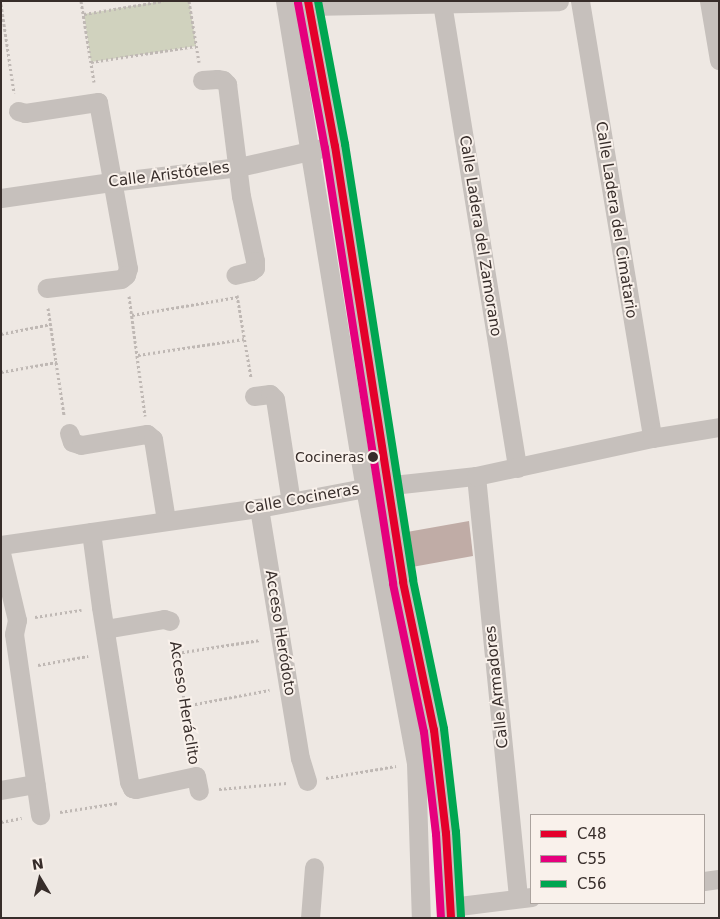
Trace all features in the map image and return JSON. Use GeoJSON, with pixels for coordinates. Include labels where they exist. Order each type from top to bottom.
{"type":"FeatureCollection","features":[{"type":"Feature","properties":{"kind":"street"},"geometry":{"type":"LineString","coordinates":[[285,1],[311,150],[365,488],[416,763],[421,918]]}},
{"type":"Feature","properties":{"kind":"street"},"geometry":{"type":"LineString","coordinates":[[525,897],[451,912],[446,833],[434,730],[404,582],[335,146],[308,4],[559,1]]}},
{"type":"Feature","properties":{"kind":"street","name":"Calle Ladera del Cimatario"},"geometry":{"type":"LineString","coordinates":[[580,1],[652,438]]}},
{"type":"Feature","properties":{"kind":"street"},"geometry":{"type":"LineString","coordinates":[[709,1],[719,60]]}},
{"type":"Feature","properties":{"kind":"street","name":"Calle Ladera del Zamorano"},"geometry":{"type":"LineString","coordinates":[[442,3],[517,468]]}},
{"type":"Feature","properties":{"kind":"street"},"geometry":{"type":"LineString","coordinates":[[202,80],[217,79],[223,80],[226,84],[239,167],[241,196],[255,268],[235,275]]}},
{"type":"Feature","properties":{"kind":"street"},"geometry":{"type":"LineString","coordinates":[[18,111],[25,113],[98,102],[128,268],[126,275],[121,279],[47,288]]}},
{"type":"Feature","properties":{"kind":"street","name":"Calle Aristóteles"},"geometry":{"type":"LineString","coordinates":[[1,198],[111,182],[239,167],[335,146]]}},
{"type":"Feature","properties":{"kind":"street"},"geometry":{"type":"LineString","coordinates":[[254,396],[270,394],[275,399],[291,502]]}},
{"type":"Feature","properties":{"kind":"street","name":"Calle Cocineras"},"geometry":{"type":"LineString","coordinates":[[1,545],[259,508],[365,488],[476,476],[652,438],[719,427]]}},
{"type":"Feature","properties":{"kind":"street"},"geometry":{"type":"LineString","coordinates":[[69,433],[72,442],[81,445],[147,434],[153,439],[166,520]]}},
{"type":"Feature","properties":{"kind":"street","name":"Calle Armadores"},"geometry":{"type":"LineString","coordinates":[[476,476],[525,897]]}},
{"type":"Feature","properties":{"kind":"street","name":"Acceso Heródoto"},"geometry":{"type":"LineString","coordinates":[[259,508],[300,758],[307,781]]}},
{"type":"Feature","properties":{"kind":"street","name":"Acceso Heráclito"},"geometry":{"type":"LineString","coordinates":[[91,532],[108,653],[132,788],[136,790],[197,783]]}},
{"type":"Feature","properties":{"kind":"street"},"geometry":{"type":"LineString","coordinates":[[1,553],[11,630],[20,668],[40,815]]}},
{"type":"Feature","properties":{"kind":"street","name":"Acceso Heráclito"},"geometry":{"type":"LineString","coordinates":[[105,630],[164,619],[170,621]]}},
{"type":"Feature","properties":{"kind":"street"},"geometry":{"type":"LineString","coordinates":[[1,790],[35,784]]}},
{"type":"Feature","properties":{"kind":"street"},"geometry":{"type":"LineString","coordinates":[[310,918],[314,867]]}},
{"type":"Feature","properties":{"kind":"street"},"geometry":{"type":"LineString","coordinates":[[705,881],[719,879]]}},
{"type":"Feature","properties":{"kind":"path"},"geometry":{"type":"LineString","coordinates":[[81,1],[98,102]]}},
{"type":"Feature","properties":{"kind":"path"},"geometry":{"type":"LineString","coordinates":[[84,14],[163,1]]}},
{"type":"Feature","properties":{"kind":"path"},"geometry":{"type":"LineString","coordinates":[[188,1],[202,80]]}},
{"type":"Feature","properties":{"kind":"path"},"geometry":{"type":"LineString","coordinates":[[1,4],[18,111]]}},
{"type":"Feature","properties":{"kind":"path"},"geometry":{"type":"LineString","coordinates":[[1,42],[7,41]]}},
{"type":"Feature","properties":{"kind":"path"},"geometry":{"type":"LineString","coordinates":[[91,62],[196,46]]}},
{"type":"Feature","properties":{"kind":"path"},"geometry":{"type":"LineString","coordinates":[[126,275],[147,434]]}},
{"type":"Feature","properties":{"kind":"path"},"geometry":{"type":"LineString","coordinates":[[235,275],[254,396]]}},
{"type":"Feature","properties":{"kind":"path"},"geometry":{"type":"LineString","coordinates":[[47,288],[46,294],[69,433]]}},
{"type":"Feature","properties":{"kind":"path"},"geometry":{"type":"LineString","coordinates":[[132,314],[237,297]]}},
{"type":"Feature","properties":{"kind":"path"},"geometry":{"type":"LineString","coordinates":[[1,334],[51,324]]}},
{"type":"Feature","properties":{"kind":"path"},"geometry":{"type":"LineString","coordinates":[[138,355],[244,339]]}},
{"type":"Feature","properties":{"kind":"path"},"geometry":{"type":"LineString","coordinates":[[1,372],[57,362]]}},
{"type":"Feature","properties":{"kind":"path"},"geometry":{"type":"LineString","coordinates":[[11,630],[101,607]]}},
{"type":"Feature","properties":{"kind":"path","name":"Acceso Heráclito"},"geometry":{"type":"LineString","coordinates":[[170,621],[177,653],[197,783]]}},
{"type":"Feature","properties":{"kind":"path"},"geometry":{"type":"LineString","coordinates":[[177,653],[280,636]]}},
{"type":"Feature","properties":{"kind":"path"},"geometry":{"type":"LineString","coordinates":[[20,668],[108,653]]}},
{"type":"Feature","properties":{"kind":"path"},"geometry":{"type":"LineString","coordinates":[[184,706],[288,687]]}},
{"type":"Feature","properties":{"kind":"green space"},"geometry":{"type":"Polygon","coordinates":[[[163,1],[189,1],[196,46],[91,62],[84,14],[163,1]]]}},
{"type":"Feature","properties":{"kind":"building"},"geometry":{"type":"Polygon","coordinates":[[[469,521],[473,556],[412,567],[407,532],[469,521]]]}},
{"type":"Feature","properties":{"kind":"transit line","name":"C48"},"geometry":{"type":"LineString","coordinates":[[308,1],[335,146],[403,582],[434,730],[446,833],[451,918]]}},
{"type":"Feature","properties":{"kind":"transit line","name":"C56"},"geometry":{"type":"LineString","coordinates":[[318,1],[345,144],[413,580],[444,729],[456,832],[461,917]]}},
{"type":"Feature","properties":{"kind":"transit line","name":"C55"},"geometry":{"type":"LineString","coordinates":[[298,3],[325,148],[393,584],[424,732],[436,834],[441,918]]}},
{"type":"Feature","properties":{"kind":"place","name":"Cocineras"},"geometry":{"type":"Point","coordinates":[373,457]}}]}
